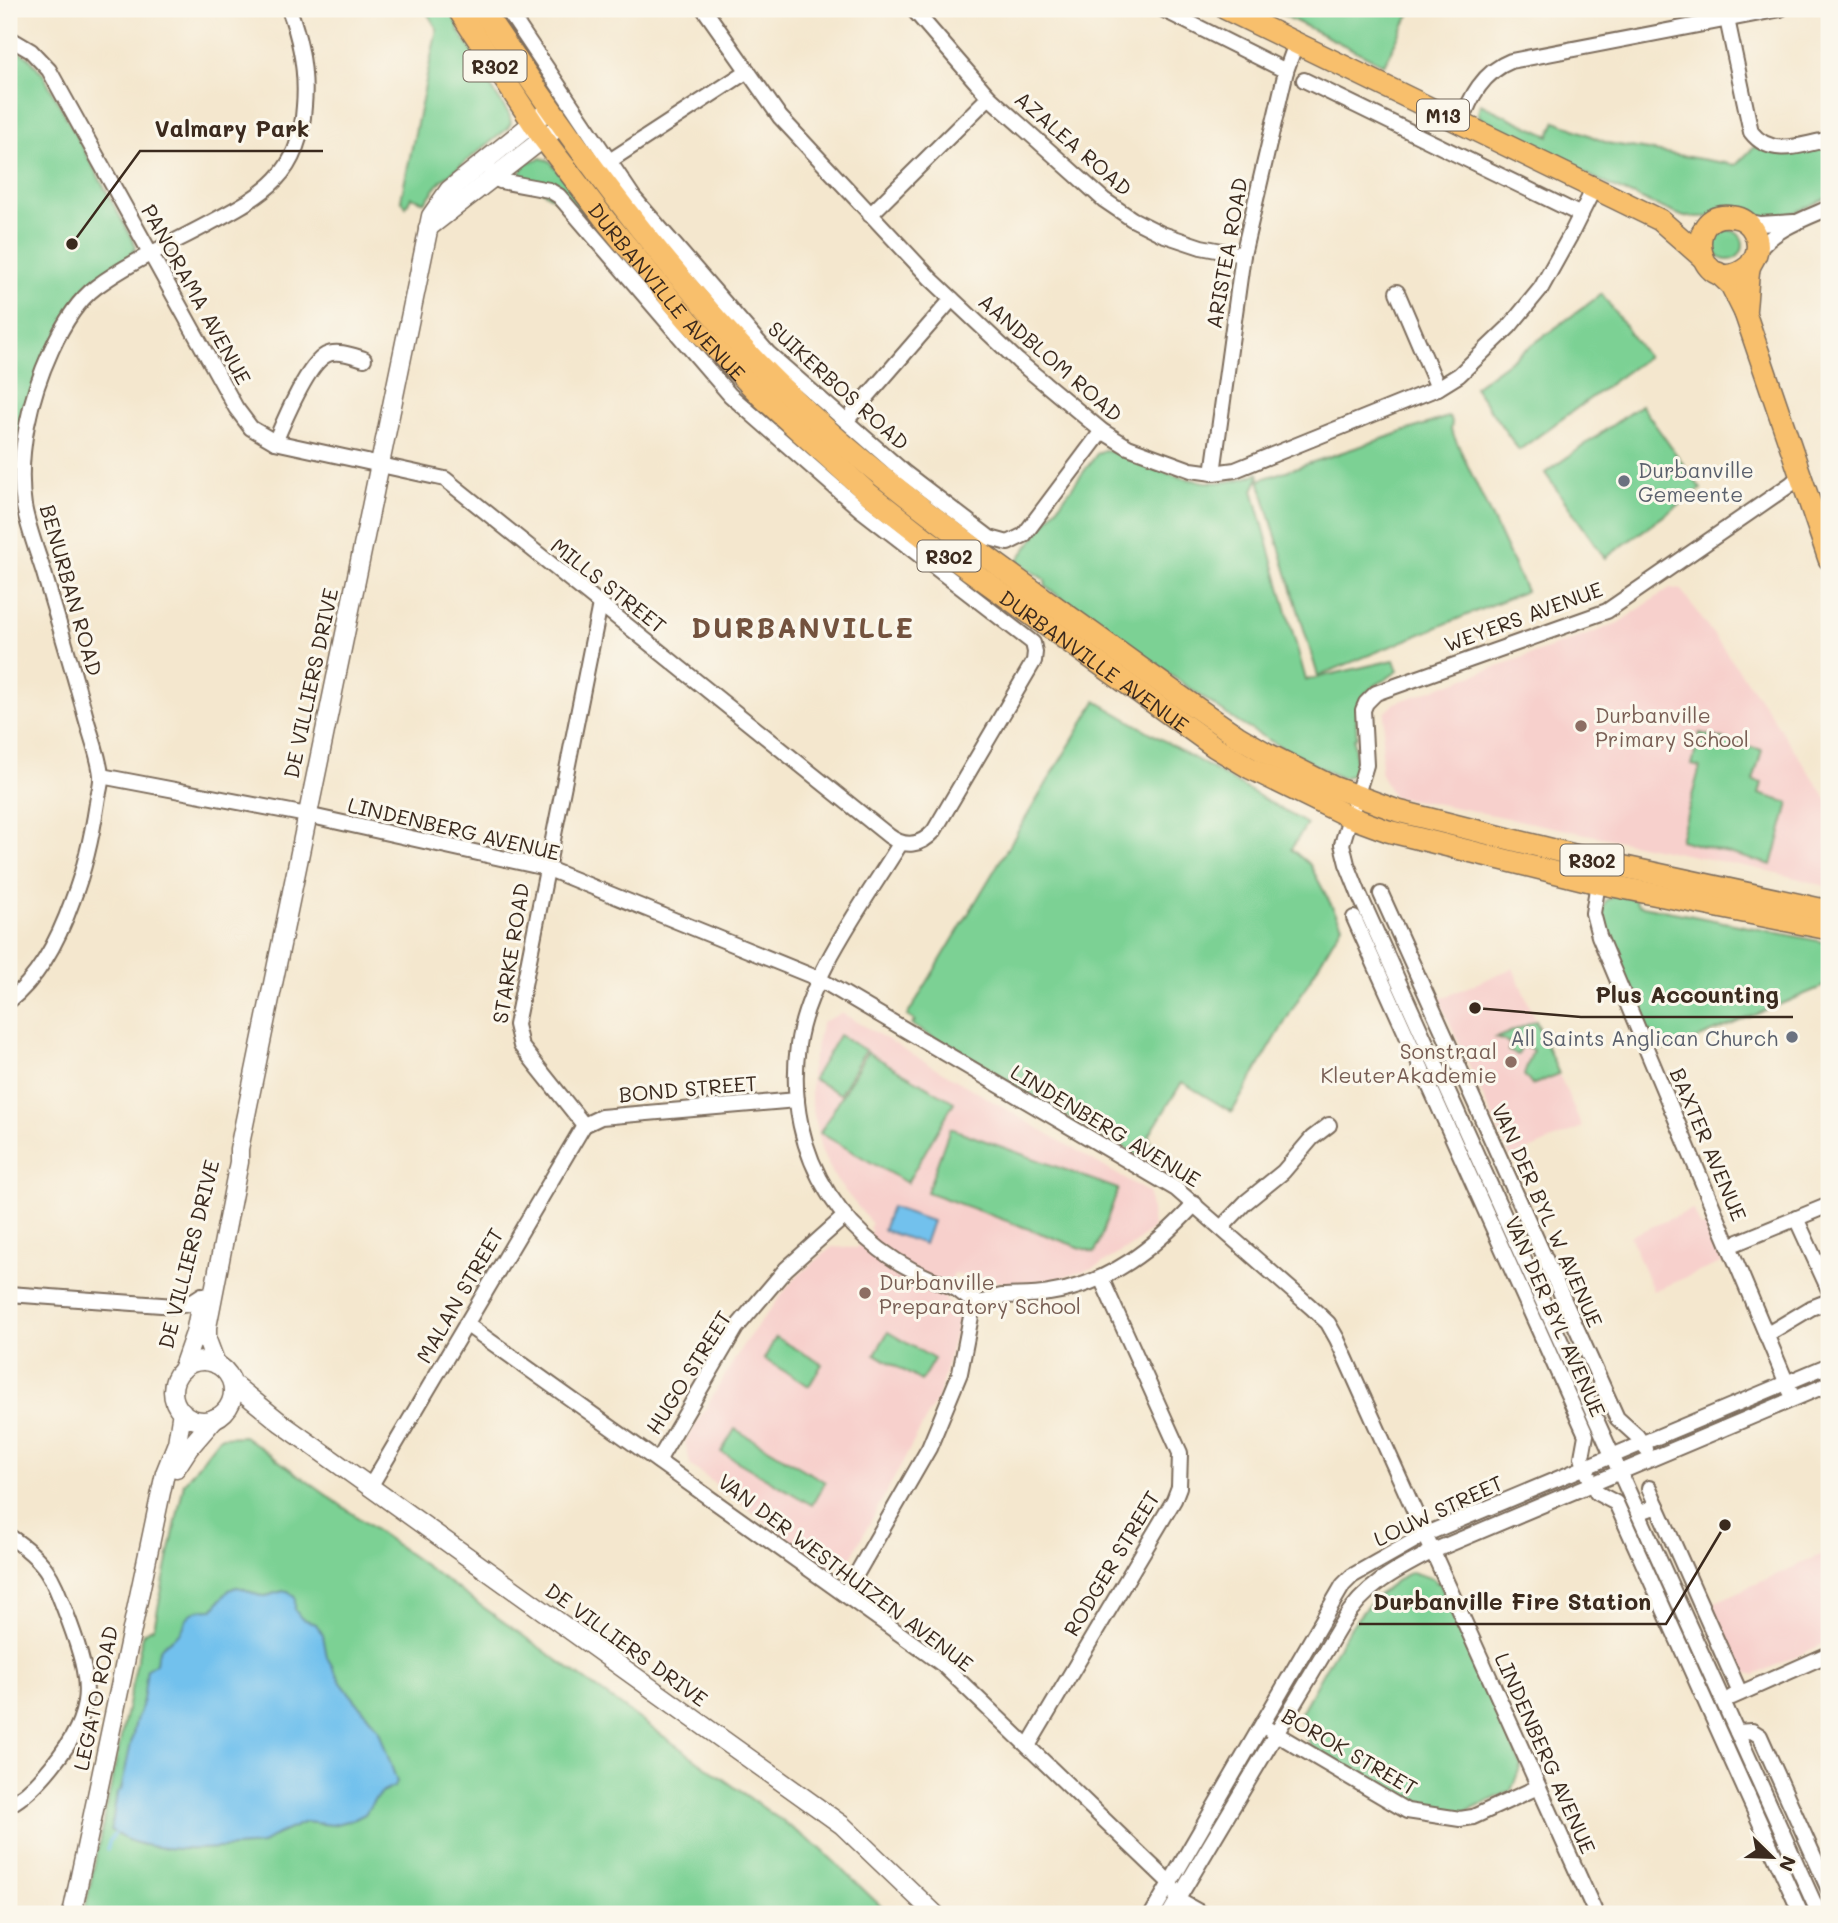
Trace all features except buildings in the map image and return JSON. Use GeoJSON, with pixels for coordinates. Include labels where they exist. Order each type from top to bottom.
{"type":"FeatureCollection","features":[{"type":"Feature","properties":{"kind":"main road","name":"DURBANVILLE AVENUE"},"geometry":{"type":"LineString","coordinates":[[458,9],[538,130],[607,222],[688,320],[762,397],[869,494],[967,570],[1205,740],[1250,768],[1353,807],[1424,841],[1829,911]]}},
{"type":"Feature","properties":{"kind":"main road","name":"DURBANVILLE AVENUE"},"geometry":{"type":"LineString","coordinates":[[482,9],[647,240],[696,298],[779,384],[943,525],[1205,713],[1266,753],[1333,788],[1353,807]]}},
{"type":"Feature","properties":{"kind":"main road","name":"M13"},"geometry":{"type":"LineString","coordinates":[[1226,9],[1660,220],[1702,257],[1708,266],[1731,285],[1745,313],[1829,559]]}},
{"type":"Feature","properties":{"kind":"main road","name":"M13"},"geometry":{"type":"LineString","coordinates":[[1660,220],[1707,226],[1726,216],[1745,221],[1756,235],[1745,313]]}},
{"type":"Feature","properties":{"kind":"main road"},"geometry":{"type":"LineString","coordinates":[[1702,257],[1699,242],[1707,226]]}},
{"type":"Feature","properties":{"kind":"main road"},"geometry":{"type":"LineString","coordinates":[[1718,272],[1735,274],[1753,259]]}},
{"type":"Feature","properties":{"kind":"main road","name":"DURBANVILLE AVENUE"},"geometry":{"type":"LineString","coordinates":[[1600,872],[1829,929]]}},
{"type":"Feature","properties":{"kind":"street","name":"BENURBAN ROAD"},"geometry":{"type":"LineString","coordinates":[[101,776],[24,508],[24,447],[36,389],[49,354],[67,322],[94,288],[259,196],[279,177],[293,156],[301,132],[305,89],[300,46],[289,9]]}},
{"type":"Feature","properties":{"kind":"street","name":"SUIKERBOS ROAD"},"geometry":{"type":"LineString","coordinates":[[507,9],[634,198],[768,353],[916,481],[990,538],[1002,542],[1014,541],[1024,535],[1102,431]]}},
{"type":"Feature","properties":{"kind":"street","name":"AANDBLOM ROAD"},"geometry":{"type":"LineString","coordinates":[[704,9],[780,117],[952,299],[1018,361],[1102,431],[1139,451],[1191,470],[1213,473],[1245,467],[1438,388],[1459,375],[1520,314],[1551,271],[1594,188]]}},
{"type":"Feature","properties":{"kind":"street","name":"AZALEA ROAD"},"geometry":{"type":"LineString","coordinates":[[914,9],[989,97],[1094,191],[1132,219],[1181,241],[1243,255]]}},
{"type":"Feature","properties":{"kind":"street"},"geometry":{"type":"LineString","coordinates":[[1162,9],[1286,71]]}},
{"type":"Feature","properties":{"kind":"street"},"geometry":{"type":"LineString","coordinates":[[1461,124],[1481,83],[1494,69],[1511,61],[1782,9]]}},
{"type":"Feature","properties":{"kind":"street"},"geometry":{"type":"LineString","coordinates":[[1727,19],[1751,132],[1755,138],[1766,145],[1780,148],[1829,139]]}},
{"type":"Feature","properties":{"kind":"street","name":"PANORAMA AVENUE"},"geometry":{"type":"LineString","coordinates":[[9,38],[31,51],[49,70],[240,415],[251,428],[275,442],[379,464]]}},
{"type":"Feature","properties":{"kind":"street","name":"ARISTEA ROAD"},"geometry":{"type":"LineString","coordinates":[[1213,473],[1243,255],[1286,71],[1296,43]]}},
{"type":"Feature","properties":{"kind":"street"},"geometry":{"type":"LineString","coordinates":[[608,162],[746,72]]}},
{"type":"Feature","properties":{"kind":"street"},"geometry":{"type":"LineString","coordinates":[[1304,80],[1581,215]]}},
{"type":"Feature","properties":{"kind":"street"},"geometry":{"type":"LineString","coordinates":[[870,215],[989,97]]}},
{"type":"Feature","properties":{"kind":"street","name":"DE VILLIERS DRIVE"},"geometry":{"type":"LineString","coordinates":[[428,228],[495,175],[538,130],[556,116]]}},
{"type":"Feature","properties":{"kind":"street","name":"DE VILLIERS DRIVE"},"geometry":{"type":"LineString","coordinates":[[182,1370],[195,1333],[239,1149],[431,216],[443,197],[483,161],[538,130]]}},
{"type":"Feature","properties":{"kind":"street"},"geometry":{"type":"LineString","coordinates":[[483,161],[499,181],[549,190],[559,196],[730,395],[751,415],[880,526],[1032,643],[1034,661],[934,831],[920,842],[900,844],[819,979],[807,1005],[798,1042],[797,1100],[809,1153],[824,1186],[844,1217],[865,1238],[894,1260],[929,1279],[963,1291],[974,1301],[985,1302],[1000,1296],[1051,1293],[1101,1278],[1142,1254],[1195,1204]]}},
{"type":"Feature","properties":{"kind":"street"},"geometry":{"type":"LineString","coordinates":[[1753,259],[1767,240],[1829,208]]}},
{"type":"Feature","properties":{"kind":"street"},"geometry":{"type":"LineString","coordinates":[[1745,221],[1760,224],[1799,222]]}},
{"type":"Feature","properties":{"kind":"street"},"geometry":{"type":"LineString","coordinates":[[1398,292],[1438,388]]}},
{"type":"Feature","properties":{"kind":"street"},"geometry":{"type":"LineString","coordinates":[[846,421],[952,299]]}},
{"type":"Feature","properties":{"kind":"street"},"geometry":{"type":"LineString","coordinates":[[275,442],[298,392],[325,355],[341,353],[364,359]]}},
{"type":"Feature","properties":{"kind":"street","name":"MILLS STREET"},"geometry":{"type":"LineString","coordinates":[[379,464],[445,479],[900,844]]}},
{"type":"Feature","properties":{"kind":"street","name":"WEYERS AVENUE"},"geometry":{"type":"LineString","coordinates":[[1353,807],[1366,765],[1363,710],[1376,692],[1606,611],[1801,475]]}},
{"type":"Feature","properties":{"kind":"street","name":"STARKE ROAD"},"geometry":{"type":"LineString","coordinates":[[584,1125],[524,1050],[517,1035],[516,1019],[600,604]]}},
{"type":"Feature","properties":{"kind":"street"},"geometry":{"type":"LineString","coordinates":[[9,1001],[29,983],[66,920],[83,874],[101,776],[307,815]]}},
{"type":"Feature","properties":{"kind":"street","name":"VAN DER BYL AVENUE"},"geometry":{"type":"LineString","coordinates":[[1353,807],[1343,837],[1343,853],[1819,1914]]}},
{"type":"Feature","properties":{"kind":"street","name":"LINDENBERG AVENUE"},"geometry":{"type":"LineString","coordinates":[[307,815],[546,868],[819,979],[1143,1169],[1195,1204],[1328,1323],[1338,1339],[1596,1914]]}},
{"type":"Feature","properties":{"kind":"street","name":"BAXTER AVENUE"},"geometry":{"type":"LineString","coordinates":[[1600,872],[1593,913],[1599,936],[1793,1399]]}},
{"type":"Feature","properties":{"kind":"street","name":"VAN DER BYL W AVENUE"},"geometry":{"type":"LineString","coordinates":[[1381,894],[1617,1418],[1643,1443],[1651,1460]]}},
{"type":"Feature","properties":{"kind":"street","name":"VAN DER BYL AVENUE"},"geometry":{"type":"LineString","coordinates":[[1354,918],[1586,1434],[1583,1457],[1591,1483],[1597,1493],[1616,1503],[1801,1914]]}},
{"type":"Feature","properties":{"kind":"street"},"geometry":{"type":"LineString","coordinates":[[1403,988],[1419,978]]}},
{"type":"Feature","properties":{"kind":"street","name":"BOND STREET"},"geometry":{"type":"LineString","coordinates":[[584,1125],[601,1117],[797,1100]]}},
{"type":"Feature","properties":{"kind":"street","name":"MALAN STREET"},"geometry":{"type":"LineString","coordinates":[[370,1487],[584,1125]]}},
{"type":"Feature","properties":{"kind":"street"},"geometry":{"type":"LineString","coordinates":[[1222,1228],[1246,1202],[1283,1172],[1312,1138],[1329,1125]]}},
{"type":"Feature","properties":{"kind":"street","name":"DE VILLIERS DRIVE"},"geometry":{"type":"LineString","coordinates":[[216,1364],[207,1340],[207,1327],[239,1162],[239,1149]]}},
{"type":"Feature","properties":{"kind":"street"},"geometry":{"type":"LineString","coordinates":[[1729,1246],[1829,1205]]}},
{"type":"Feature","properties":{"kind":"street","name":"HUGO STREET"},"geometry":{"type":"LineString","coordinates":[[658,1461],[736,1328],[786,1269],[844,1217]]}},
{"type":"Feature","properties":{"kind":"street"},"geometry":{"type":"LineString","coordinates":[[1796,1218],[1829,1290]]}},
{"type":"Feature","properties":{"kind":"street","name":"RODGER STREET"},"geometry":{"type":"LineString","coordinates":[[1028,1746],[1174,1500],[1179,1487],[1180,1453],[1101,1278]]}},
{"type":"Feature","properties":{"kind":"street"},"geometry":{"type":"LineString","coordinates":[[9,1294],[175,1306],[188,1304],[202,1295]]}},
{"type":"Feature","properties":{"kind":"street"},"geometry":{"type":"LineString","coordinates":[[845,1594],[929,1448],[960,1373],[974,1301]]}},
{"type":"Feature","properties":{"kind":"street"},"geometry":{"type":"LineString","coordinates":[[1766,1335],[1811,1308],[1829,1301]]}},
{"type":"Feature","properties":{"kind":"street"},"geometry":{"type":"LineString","coordinates":[[175,1306],[188,1319],[195,1333]]}},
{"type":"Feature","properties":{"kind":"street","name":"VAN DER WESTHUIZEN AVENUE"},"geometry":{"type":"LineString","coordinates":[[466,1324],[942,1664],[1170,1883],[1178,1900]]}},
{"type":"Feature","properties":{"kind":"street"},"geometry":{"type":"LineString","coordinates":[[198,1362],[216,1364],[223,1368],[233,1384],[233,1394],[220,1415],[197,1420],[181,1411],[174,1395],[177,1377],[182,1370],[198,1362]]}},
{"type":"Feature","properties":{"kind":"street","name":"LOUW STREET"},"geometry":{"type":"LineString","coordinates":[[1152,1914],[1346,1582],[1426,1534],[1829,1365]]}},
{"type":"Feature","properties":{"kind":"street","name":"DE VILLIERS DRIVE"},"geometry":{"type":"LineString","coordinates":[[233,1384],[281,1423],[842,1825],[935,1914]]}},
{"type":"Feature","properties":{"kind":"street","name":"LOUW STREET"},"geometry":{"type":"LineString","coordinates":[[1169,1914],[1354,1605],[1380,1580],[1433,1551],[1829,1384]]}},
{"type":"Feature","properties":{"kind":"street","name":"LEGATO ROAD"},"geometry":{"type":"LineString","coordinates":[[72,1914],[165,1473],[177,1443],[181,1411]]}},
{"type":"Feature","properties":{"kind":"street","name":"DE VILLIERS DRIVE"},"geometry":{"type":"LineString","coordinates":[[220,1415],[242,1412],[258,1414],[281,1423]]}},
{"type":"Feature","properties":{"kind":"street","name":"LEGATO ROAD"},"geometry":{"type":"LineString","coordinates":[[162,1491],[188,1448],[220,1415]]}},
{"type":"Feature","properties":{"kind":"street"},"geometry":{"type":"LineString","coordinates":[[1649,1488],[1740,1693]]}},
{"type":"Feature","properties":{"kind":"street"},"geometry":{"type":"LineString","coordinates":[[1638,1513],[1657,1506]]}},
{"type":"Feature","properties":{"kind":"street"},"geometry":{"type":"LineString","coordinates":[[9,1536],[43,1563],[52,1577],[79,1648],[85,1669],[86,1690],[79,1726],[69,1744],[30,1790],[9,1805]]}},
{"type":"Feature","properties":{"kind":"street"},"geometry":{"type":"LineString","coordinates":[[1723,1701],[1829,1654]]}},
{"type":"Feature","properties":{"kind":"street","name":"BOROK STREET"},"geometry":{"type":"LineString","coordinates":[[1262,1725],[1407,1811],[1460,1819],[1473,1817],[1538,1787]]}},
{"type":"Feature","properties":{"kind":"street"},"geometry":{"type":"LineString","coordinates":[[1737,1732],[1752,1731],[1760,1736],[1823,1859],[1829,1889]]}},
{"type":"Feature","properties":{"kind":"street"},"geometry":{"type":"LineString","coordinates":[[1178,1900],[1203,1914]]}},
{"type":"Feature","properties":{"kind":"shaded area","name":"Durbanville Primary School"},"geometry":{"type":"Polygon","coordinates":[[[1670,588],[1681,590],[1765,706],[1829,802],[1829,887],[1773,872],[1393,797],[1380,772],[1385,713],[1395,703],[1617,624],[1670,588]]]}},
{"type":"Feature","properties":{"kind":"shaded area"},"geometry":{"type":"Polygon","coordinates":[[[1513,968],[1582,1127],[1511,1158],[1439,999],[1513,968]]]}},
{"type":"Feature","properties":{"kind":"shaded area","name":"Durbanville Preparatory School"},"geometry":{"type":"Polygon","coordinates":[[[842,1013],[1149,1193],[1153,1228],[1133,1245],[1096,1267],[1056,1279],[1012,1284],[969,1278],[954,1273],[945,1299],[959,1319],[939,1395],[848,1563],[829,1569],[691,1466],[685,1442],[745,1342],[793,1280],[832,1247],[856,1248],[872,1231],[869,1228],[872,1224],[836,1180],[821,1150],[811,1100],[811,1069],[822,1022],[842,1013]]]}},
{"type":"Feature","properties":{"kind":"shaded area"},"geometry":{"type":"Polygon","coordinates":[[[1693,1209],[1701,1227],[1708,1225],[1723,1262],[1653,1291],[1630,1236],[1693,1209]]]}},
{"type":"Feature","properties":{"kind":"shaded area"},"geometry":{"type":"Polygon","coordinates":[[[1829,1551],[1829,1641],[1755,1675],[1741,1670],[1711,1604],[1829,1551]]]}},
{"type":"Feature","properties":{"kind":"green space"},"geometry":{"type":"Polygon","coordinates":[[[425,9],[448,9],[459,26],[458,30],[481,64],[480,71],[509,114],[511,123],[441,181],[425,202],[411,197],[406,207],[401,199],[437,29],[425,9]]]}},
{"type":"Feature","properties":{"kind":"green space"},"geometry":{"type":"Polygon","coordinates":[[[1271,9],[1412,9],[1384,65],[1271,9]]]}},
{"type":"Feature","properties":{"kind":"green space"},"geometry":{"type":"Polygon","coordinates":[[[9,45],[28,57],[43,74],[136,246],[131,258],[79,295],[19,445],[9,441],[9,45]]]}},
{"type":"Feature","properties":{"kind":"green space"},"geometry":{"type":"Polygon","coordinates":[[[1480,104],[1549,136],[1556,121],[1607,143],[1736,165],[1755,146],[1782,153],[1829,145],[1829,197],[1780,216],[1684,217],[1615,188],[1483,123],[1478,113],[1480,104]]]}},
{"type":"Feature","properties":{"kind":"green space"},"geometry":{"type":"Polygon","coordinates":[[[541,158],[550,161],[591,214],[586,219],[522,178],[520,173],[525,163],[541,158]]]}},
{"type":"Feature","properties":{"kind":"green space"},"geometry":{"type":"Polygon","coordinates":[[[1728,230],[1739,234],[1743,245],[1739,256],[1728,260],[1717,256],[1713,245],[1717,234],[1728,230]]]}},
{"type":"Feature","properties":{"kind":"green space"},"geometry":{"type":"Polygon","coordinates":[[[1602,294],[1647,357],[1519,450],[1474,387],[1602,294]]]}},
{"type":"Feature","properties":{"kind":"green space"},"geometry":{"type":"Polygon","coordinates":[[[1641,405],[1701,489],[1605,558],[1545,473],[1641,405]]]}},
{"type":"Feature","properties":{"kind":"green space"},"geometry":{"type":"Polygon","coordinates":[[[1448,417],[1452,421],[1451,430],[1526,591],[1318,676],[1259,480],[1448,417]]]}},
{"type":"Feature","properties":{"kind":"green space"},"geometry":{"type":"Polygon","coordinates":[[[1104,450],[1196,480],[1226,482],[1258,473],[1253,490],[1306,680],[1394,660],[1398,671],[1370,689],[1360,702],[1357,710],[1357,737],[1354,738],[1356,770],[1353,775],[1341,778],[1239,723],[1046,587],[1045,580],[1017,561],[1097,454],[1104,450]]]}},
{"type":"Feature","properties":{"kind":"green space"},"geometry":{"type":"Polygon","coordinates":[[[1096,701],[1307,824],[1291,849],[1310,865],[1342,925],[1232,1112],[1182,1082],[1149,1136],[1152,1148],[1137,1155],[1120,1145],[1117,1146],[912,1025],[915,1021],[907,1016],[1096,701]]]}},
{"type":"Feature","properties":{"kind":"green space"},"geometry":{"type":"Polygon","coordinates":[[[1700,733],[1762,750],[1753,781],[1762,783],[1759,794],[1789,803],[1772,865],[1680,840],[1700,767],[1692,765],[1700,733]]]}},
{"type":"Feature","properties":{"kind":"green space"},"geometry":{"type":"Polygon","coordinates":[[[1617,895],[1634,899],[1638,905],[1829,943],[1829,984],[1673,1049],[1659,1050],[1649,1038],[1601,922],[1600,915],[1606,900],[1617,895]]]}},
{"type":"Feature","properties":{"kind":"green space"},"geometry":{"type":"Polygon","coordinates":[[[1536,1021],[1559,1074],[1532,1085],[1524,1075],[1533,1050],[1522,1046],[1518,1055],[1508,1051],[1510,1043],[1496,1038],[1536,1021]]]}},
{"type":"Feature","properties":{"kind":"green space"},"geometry":{"type":"Polygon","coordinates":[[[839,1035],[865,1050],[840,1094],[813,1079],[839,1035]]]}},
{"type":"Feature","properties":{"kind":"green space"},"geometry":{"type":"Polygon","coordinates":[[[867,1052],[954,1102],[907,1183],[820,1133],[867,1052]]]}},
{"type":"Feature","properties":{"kind":"green space"},"geometry":{"type":"Polygon","coordinates":[[[950,1128],[1118,1189],[1095,1253],[927,1192],[950,1128]]]}},
{"type":"Feature","properties":{"kind":"green space"},"geometry":{"type":"Polygon","coordinates":[[[888,1332],[934,1359],[921,1381],[875,1354],[888,1332]]]}},
{"type":"Feature","properties":{"kind":"green space"},"geometry":{"type":"Polygon","coordinates":[[[776,1337],[822,1364],[809,1386],[764,1359],[776,1337]]]}},
{"type":"Feature","properties":{"kind":"green space"},"geometry":{"type":"Polygon","coordinates":[[[735,1429],[825,1482],[812,1505],[721,1452],[735,1429]]]}},
{"type":"Feature","properties":{"kind":"green space"},"geometry":{"type":"Polygon","coordinates":[[[244,1436],[821,1849],[889,1914],[84,1914],[143,1633],[154,1627],[184,1483],[220,1437],[244,1436]]]}},
{"type":"Feature","properties":{"kind":"green space"},"geometry":{"type":"Polygon","coordinates":[[[1411,1572],[1439,1582],[1521,1765],[1511,1791],[1463,1813],[1411,1805],[1309,1745],[1300,1714],[1359,1616],[1391,1584],[1411,1572]]]}},
{"type":"Feature","properties":{"kind":"water"},"geometry":{"type":"Polygon","coordinates":[[[891,1207],[932,1221],[924,1244],[883,1230],[891,1207]]]}},
{"type":"Feature","properties":{"kind":"water"},"geometry":{"type":"Polygon","coordinates":[[[236,1587],[261,1596],[288,1591],[295,1598],[295,1610],[301,1618],[316,1624],[323,1635],[327,1657],[342,1684],[378,1728],[397,1782],[374,1800],[365,1814],[355,1819],[332,1825],[305,1822],[273,1836],[262,1845],[183,1849],[142,1845],[125,1839],[111,1830],[117,1793],[121,1790],[136,1720],[143,1701],[147,1669],[156,1663],[160,1650],[179,1633],[189,1616],[199,1610],[213,1609],[229,1590],[236,1587]]]}},
{"type":"Feature","properties":{"kind":"waterway"},"geometry":{"type":"LineString","coordinates":[[107,1849],[115,1834]]}},
{"type":"Feature","properties":{"kind":"place","name":"Valmary Park"},"geometry":{"type":"Point","coordinates":[72,244]}},
{"type":"Feature","properties":{"kind":"place","name":"Durbanville Gemeente"},"geometry":{"type":"Point","coordinates":[1624,481]}},
{"type":"Feature","properties":{"kind":"place","name":"Durbanville Primary School"},"geometry":{"type":"Point","coordinates":[1581,726]}},
{"type":"Feature","properties":{"kind":"place","name":"Plus Accounting"},"geometry":{"type":"Point","coordinates":[1475,1008]}},
{"type":"Feature","properties":{"kind":"place","name":"All Saints Anglican Church"},"geometry":{"type":"Point","coordinates":[1792,1037]}},
{"type":"Feature","properties":{"kind":"place","name":"Sonstraal KleuterAkademie"},"geometry":{"type":"Point","coordinates":[1511,1062]}},
{"type":"Feature","properties":{"kind":"place","name":"Durbanville Preparatory School"},"geometry":{"type":"Point","coordinates":[865,1293]}},
{"type":"Feature","properties":{"kind":"place","name":"Durbanville Fire Station"},"geometry":{"type":"Point","coordinates":[1725,1525]}},
{"type":"Feature","properties":{"kind":"district","name":"DURBANVILLE"},"geometry":{"type":"Point","coordinates":[803,627]}}]}
